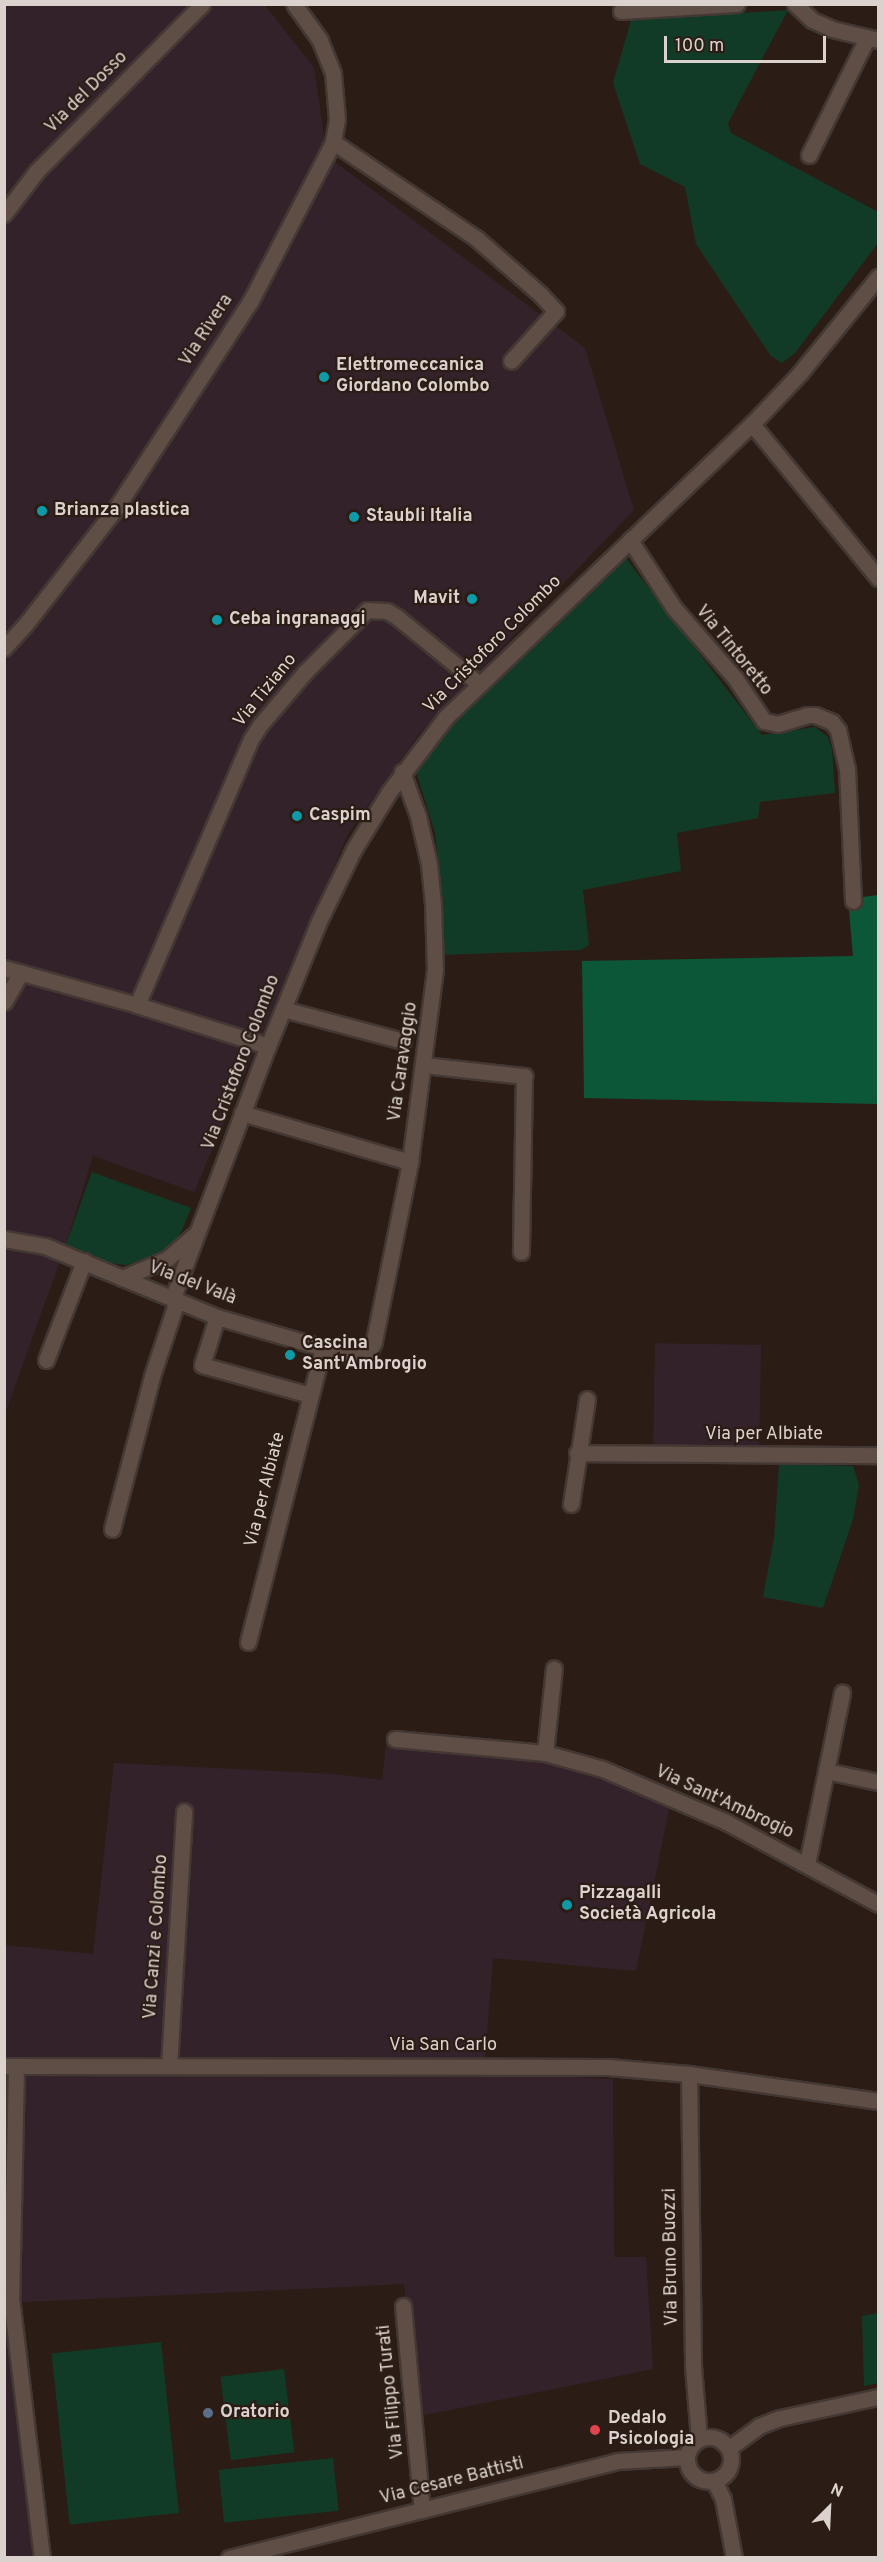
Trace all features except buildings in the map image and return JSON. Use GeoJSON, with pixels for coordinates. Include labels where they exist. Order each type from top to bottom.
{"type":"FeatureCollection","features":[{"type":"Feature","properties":{"kind":"street","name":"Via del Dosso"},"geometry":{"type":"LineString","coordinates":[[4,214],[36,172],[202,4]]}},
{"type":"Feature","properties":{"kind":"street","name":"Via Rivera"},"geometry":{"type":"LineString","coordinates":[[4,648],[25,626],[116,508],[233,329],[270,266],[333,142],[337,108],[332,67],[320,40],[294,4]]}},
{"type":"Feature","properties":{"kind":"street"},"geometry":{"type":"LineString","coordinates":[[621,11],[736,4]]}},
{"type":"Feature","properties":{"kind":"street"},"geometry":{"type":"LineString","coordinates":[[795,4],[812,20],[832,30],[873,39],[809,155]]}},
{"type":"Feature","properties":{"kind":"street"},"geometry":{"type":"LineString","coordinates":[[333,142],[476,238],[556,311],[511,361]]}},
{"type":"Feature","properties":{"kind":"street","name":"Via Cristoforo Colombo"},"geometry":{"type":"LineString","coordinates":[[122,1278],[167,1259],[197,1233],[268,1046],[343,871],[402,772],[429,737],[478,683],[752,424],[800,373],[879,277]]}},
{"type":"Feature","properties":{"kind":"street"},"geometry":{"type":"LineString","coordinates":[[752,424],[879,578]]}},
{"type":"Feature","properties":{"kind":"street","name":"Via Tintoretto"},"geometry":{"type":"LineString","coordinates":[[630,540],[674,608],[735,678],[764,721],[778,723],[815,715],[831,722],[838,730],[847,768],[853,901]]}},
{"type":"Feature","properties":{"kind":"street","name":"Via Tiziano"},"geometry":{"type":"LineString","coordinates":[[137,1005],[251,739],[260,725],[306,671],[367,610],[387,611],[397,617],[478,683]]}},
{"type":"Feature","properties":{"kind":"street","name":"Via Caravaggio"},"geometry":{"type":"LineString","coordinates":[[367,1354],[374,1341],[410,1162],[435,970],[433,904],[424,838],[402,772]]}},
{"type":"Feature","properties":{"kind":"street"},"geometry":{"type":"LineString","coordinates":[[4,968],[137,1005],[268,1046]]}},
{"type":"Feature","properties":{"kind":"street"},"geometry":{"type":"LineString","coordinates":[[4,1002],[21,972]]}},
{"type":"Feature","properties":{"kind":"street"},"geometry":{"type":"LineString","coordinates":[[283,1009],[403,1041]]}},
{"type":"Feature","properties":{"kind":"street"},"geometry":{"type":"LineString","coordinates":[[424,1065],[524,1076],[521,1252]]}},
{"type":"Feature","properties":{"kind":"street"},"geometry":{"type":"LineString","coordinates":[[242,1113],[410,1162]]}},
{"type":"Feature","properties":{"kind":"street"},"geometry":{"type":"LineString","coordinates":[[112,1529],[152,1376],[175,1306],[173,1297],[197,1233]]}},
{"type":"Feature","properties":{"kind":"street","name":"Via del Valà"},"geometry":{"type":"LineString","coordinates":[[4,1239],[38,1244],[173,1297],[217,1317],[359,1357],[367,1354]]}},
{"type":"Feature","properties":{"kind":"street"},"geometry":{"type":"LineString","coordinates":[[46,1360],[84,1261]]}},
{"type":"Feature","properties":{"kind":"street"},"geometry":{"type":"LineString","coordinates":[[217,1317],[202,1365],[310,1395]]}},
{"type":"Feature","properties":{"kind":"street","name":"Via per Albiate"},"geometry":{"type":"LineString","coordinates":[[248,1642],[323,1348]]}},
{"type":"Feature","properties":{"kind":"street"},"geometry":{"type":"LineString","coordinates":[[571,1504],[587,1399]]}},
{"type":"Feature","properties":{"kind":"street","name":"Via per Albiate"},"geometry":{"type":"LineString","coordinates":[[577,1453],[879,1455]]}},
{"type":"Feature","properties":{"kind":"street"},"geometry":{"type":"LineString","coordinates":[[395,1739],[545,1752],[554,1668]]}},
{"type":"Feature","properties":{"kind":"street"},"geometry":{"type":"LineString","coordinates":[[807,1864],[842,1693]]}},
{"type":"Feature","properties":{"kind":"street","name":"Via Sant'Ambrogio"},"geometry":{"type":"LineString","coordinates":[[545,1752],[603,1769],[726,1822],[879,1904]]}},
{"type":"Feature","properties":{"kind":"street"},"geometry":{"type":"LineString","coordinates":[[826,1771],[879,1782]]}},
{"type":"Feature","properties":{"kind":"street","name":"Via Canzi e Colombo"},"geometry":{"type":"LineString","coordinates":[[169,2066],[184,1811]]}},
{"type":"Feature","properties":{"kind":"street"},"geometry":{"type":"LineString","coordinates":[[10,2067],[11,2298],[42,2558]]}},
{"type":"Feature","properties":{"kind":"street","name":"Via San Carlo"},"geometry":{"type":"LineString","coordinates":[[10,2067],[608,2067],[689,2074],[879,2100]]}},
{"type":"Feature","properties":{"kind":"street","name":"Via Bruno Buozzi"},"geometry":{"type":"LineString","coordinates":[[689,2074],[693,2366],[699,2439]]}},
{"type":"Feature","properties":{"kind":"street","name":"Via Filippo Turati"},"geometry":{"type":"LineString","coordinates":[[403,2307],[422,2510]]}},
{"type":"Feature","properties":{"kind":"street"},"geometry":{"type":"LineString","coordinates":[[729,2448],[759,2426],[780,2418],[879,2397]]}},
{"type":"Feature","properties":{"kind":"street"},"geometry":{"type":"LineString","coordinates":[[715,2438],[729,2448],[730,2467],[727,2474],[714,2481],[705,2482],[695,2477],[689,2470],[687,2457],[693,2444],[699,2439],[715,2438]]}},
{"type":"Feature","properties":{"kind":"street","name":"Via Cesare Battisti"},"geometry":{"type":"LineString","coordinates":[[229,2558],[617,2461],[687,2457]]}},
{"type":"Feature","properties":{"kind":"street"},"geometry":{"type":"LineString","coordinates":[[714,2481],[723,2499],[734,2558]]}},
{"type":"Feature","properties":{"kind":"shaded area"},"geometry":{"type":"Polygon","coordinates":[[[4,5],[265,5],[314,68],[327,156],[585,348],[634,510],[420,733],[348,834],[194,1192],[93,1156],[65,1247],[5,1414],[4,5]]]}},
{"type":"Feature","properties":{"kind":"shaded area"},"geometry":{"type":"Polygon","coordinates":[[[655,1343],[761,1345],[759,1448],[653,1446],[655,1343]]]}},
{"type":"Feature","properties":{"kind":"shaded area"},"geometry":{"type":"Polygon","coordinates":[[[386,1745],[548,1761],[670,1804],[636,1971],[493,1958],[485,2059],[487,2073],[613,2079],[614,2257],[646,2257],[653,2369],[420,2416],[404,2284],[5,2303],[5,1945],[93,1954],[114,1763],[335,1774],[382,1780],[386,1745]]]}},
{"type":"Feature","properties":{"kind":"shaded area"},"geometry":{"type":"Polygon","coordinates":[[[5,2303],[34,2557],[5,2558],[5,2303]]]}},
{"type":"Feature","properties":{"kind":"green space"},"geometry":{"type":"Polygon","coordinates":[[[788,10],[728,123],[731,133],[878,212],[878,243],[795,353],[782,363],[771,356],[696,244],[685,187],[640,164],[613,83],[631,20],[788,10]]]}},
{"type":"Feature","properties":{"kind":"green space"},"geometry":{"type":"Polygon","coordinates":[[[624,556],[762,735],[815,727],[828,737],[832,749],[835,793],[760,802],[758,818],[677,833],[681,871],[583,890],[589,945],[581,950],[442,955],[441,887],[435,833],[415,768],[429,747],[624,556]]]}},
{"type":"Feature","properties":{"kind":"green space"},"geometry":{"type":"Polygon","coordinates":[[[878,895],[878,1104],[584,1098],[582,961],[853,956],[848,899],[878,895]]]}},
{"type":"Feature","properties":{"kind":"green space"},"geometry":{"type":"Polygon","coordinates":[[[92,1172],[191,1208],[181,1232],[171,1247],[159,1255],[126,1265],[108,1263],[65,1247],[92,1172]]]}},
{"type":"Feature","properties":{"kind":"green space"},"geometry":{"type":"Polygon","coordinates":[[[779,1464],[853,1466],[859,1485],[853,1519],[823,1608],[763,1597],[774,1538],[779,1464]]]}},
{"type":"Feature","properties":{"kind":"green space"},"geometry":{"type":"Polygon","coordinates":[[[878,2313],[878,2383],[864,2386],[862,2316],[878,2313]]]}},
{"type":"Feature","properties":{"kind":"green space"},"geometry":{"type":"Polygon","coordinates":[[[161,2342],[179,2513],[70,2525],[52,2353],[161,2342]]]}},
{"type":"Feature","properties":{"kind":"green space"},"geometry":{"type":"Polygon","coordinates":[[[284,2369],[294,2452],[231,2460],[220,2377],[284,2369]]]}},
{"type":"Feature","properties":{"kind":"green space"},"geometry":{"type":"Polygon","coordinates":[[[333,2458],[339,2511],[224,2523],[219,2470],[333,2458]]]}},
{"type":"Feature","properties":{"kind":"place","name":"Elettromeccanica Giordano Colombo"},"geometry":{"type":"Point","coordinates":[324,377]}},
{"type":"Feature","properties":{"kind":"place","name":"Brianza plastica"},"geometry":{"type":"Point","coordinates":[42,511]}},
{"type":"Feature","properties":{"kind":"place","name":"Staubli Italia"},"geometry":{"type":"Point","coordinates":[354,517]}},
{"type":"Feature","properties":{"kind":"place","name":"Mavit"},"geometry":{"type":"Point","coordinates":[472,599]}},
{"type":"Feature","properties":{"kind":"place","name":"Ceba ingranaggi"},"geometry":{"type":"Point","coordinates":[217,620]}},
{"type":"Feature","properties":{"kind":"place","name":"Caspim"},"geometry":{"type":"Point","coordinates":[297,816]}},
{"type":"Feature","properties":{"kind":"place","name":"Cascina Sant'Ambrogio"},"geometry":{"type":"Point","coordinates":[290,1355]}},
{"type":"Feature","properties":{"kind":"place","name":"Pizzagalli Società Agricola"},"geometry":{"type":"Point","coordinates":[567,1905]}},
{"type":"Feature","properties":{"kind":"place","name":"Oratorio"},"geometry":{"type":"Point","coordinates":[208,2413]}},
{"type":"Feature","properties":{"kind":"place","name":"Dedalo Psicologia"},"geometry":{"type":"Point","coordinates":[595,2430]}}]}
